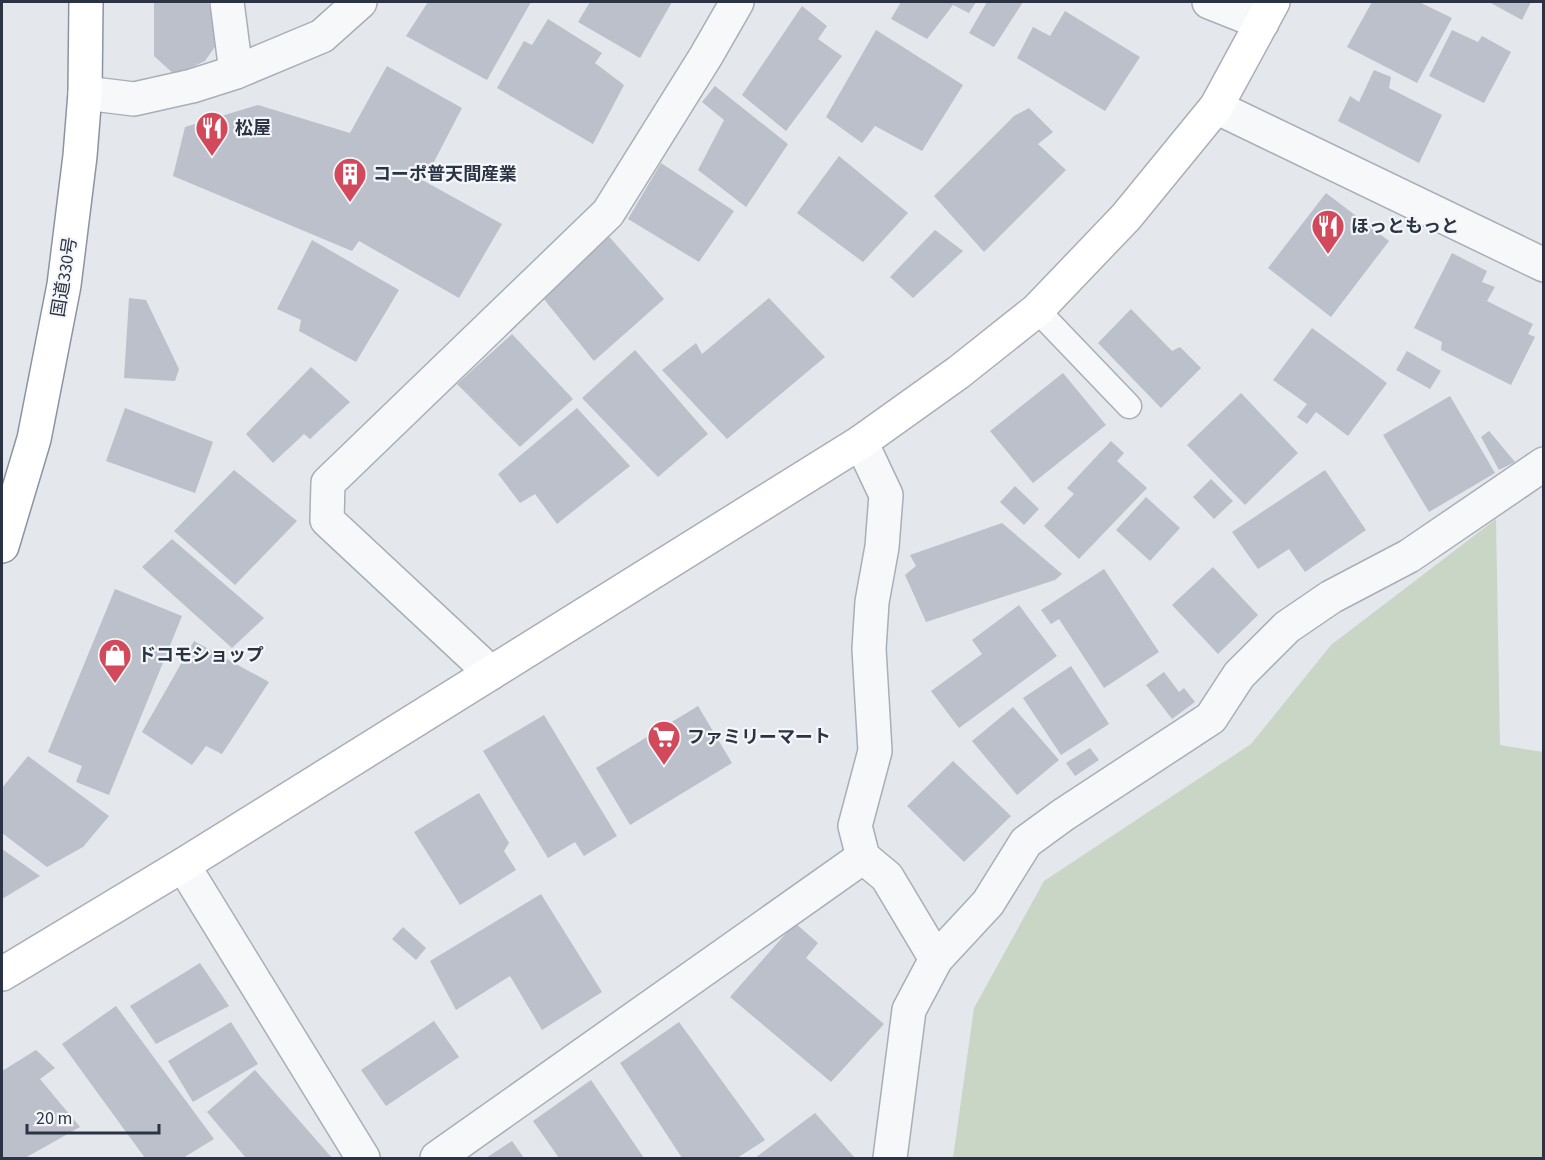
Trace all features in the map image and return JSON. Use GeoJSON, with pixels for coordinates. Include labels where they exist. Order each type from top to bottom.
{"type":"FeatureCollection","features":[{"type":"Feature","properties":{"kind":"main road","name":"国道330号"},"geometry":{"type":"LineString","coordinates":[[2,546],[34,439],[64,285],[80,156],[85,93],[86,2]]}},
{"type":"Feature","properties":{"kind":"main road"},"geometry":{"type":"LineString","coordinates":[[2,974],[183,865],[861,442],[959,372],[1037,310],[1126,217],[1216,107],[1268,12]]}},
{"type":"Feature","properties":{"kind":"main road"},"geometry":{"type":"LineString","coordinates":[[2,958],[34,955]]}},
{"type":"Feature","properties":{"kind":"street"},"geometry":{"type":"LineString","coordinates":[[227,2],[236,72]]}},
{"type":"Feature","properties":{"kind":"street"},"geometry":{"type":"LineString","coordinates":[[85,93],[134,99],[192,86],[236,72],[322,36],[360,2]]}},
{"type":"Feature","properties":{"kind":"street"},"geometry":{"type":"LineString","coordinates":[[491,673],[327,520],[328,483],[608,213],[737,2]]}},
{"type":"Feature","properties":{"kind":"street"},"geometry":{"type":"LineString","coordinates":[[1209,2],[1268,12]]}},
{"type":"Feature","properties":{"kind":"street"},"geometry":{"type":"LineString","coordinates":[[1216,107],[1542,261]]}},
{"type":"Feature","properties":{"kind":"street"},"geometry":{"type":"LineString","coordinates":[[861,442],[886,495],[882,547],[872,602],[869,649],[875,752],[855,826],[863,857],[887,877],[936,959]]}},
{"type":"Feature","properties":{"kind":"street"},"geometry":{"type":"LineString","coordinates":[[890,1158],[909,1010],[936,959],[988,903],[1026,842],[1063,815],[1211,718],[1239,675],[1287,627],[1331,597],[1409,556],[1544,464]]}},
{"type":"Feature","properties":{"kind":"street"},"geometry":{"type":"LineString","coordinates":[[437,1158],[863,857]]}},
{"type":"Feature","properties":{"kind":"street"},"geometry":{"type":"LineString","coordinates":[[183,865],[363,1158]]}},
{"type":"Feature","properties":{"kind":"lane"},"geometry":{"type":"LineString","coordinates":[[1037,310],[1129,406]]}},
{"type":"Feature","properties":{"kind":"green space"},"geometry":{"type":"Polygon","coordinates":[[[1496,519],[1500,745],[1543,752],[1543,1158],[953,1158],[974,1008],[1044,881],[1251,744],[1331,645],[1496,519]]]}},
{"type":"Feature","properties":{"kind":"building"},"geometry":{"type":"Polygon","coordinates":[[[154,2],[208,2],[221,38],[205,61],[175,75],[154,56],[154,2]]]}},
{"type":"Feature","properties":{"kind":"building"},"geometry":{"type":"Polygon","coordinates":[[[428,2],[531,2],[487,80],[406,36],[428,2]]]}},
{"type":"Feature","properties":{"kind":"building"},"geometry":{"type":"Polygon","coordinates":[[[590,2],[672,2],[640,58],[578,22],[590,2]]]}},
{"type":"Feature","properties":{"kind":"building"},"geometry":{"type":"Polygon","coordinates":[[[901,2],[976,2],[969,13],[953,5],[927,39],[891,19],[901,2]]]}},
{"type":"Feature","properties":{"kind":"building"},"geometry":{"type":"Polygon","coordinates":[[[987,2],[1023,2],[994,47],[969,33],[987,2]]]}},
{"type":"Feature","properties":{"kind":"building"},"geometry":{"type":"Polygon","coordinates":[[[1372,2],[1419,2],[1452,18],[1417,83],[1347,47],[1372,2]]]}},
{"type":"Feature","properties":{"kind":"building"},"geometry":{"type":"Polygon","coordinates":[[[1489,2],[1531,2],[1522,20],[1489,2]]]}},
{"type":"Feature","properties":{"kind":"building"},"geometry":{"type":"Polygon","coordinates":[[[802,6],[827,26],[818,39],[842,56],[786,131],[742,95],[802,6]]]}},
{"type":"Feature","properties":{"kind":"building"},"geometry":{"type":"Polygon","coordinates":[[[1065,11],[1140,57],[1105,111],[1017,58],[1033,27],[1050,36],[1065,11]]]}},
{"type":"Feature","properties":{"kind":"building"},"geometry":{"type":"Polygon","coordinates":[[[548,19],[602,53],[595,63],[624,85],[593,144],[497,88],[524,41],[532,45],[548,19]]]}},
{"type":"Feature","properties":{"kind":"building"},"geometry":{"type":"Polygon","coordinates":[[[876,30],[963,85],[922,151],[875,126],[862,143],[826,117],[876,30]]]}},
{"type":"Feature","properties":{"kind":"building"},"geometry":{"type":"Polygon","coordinates":[[[1452,30],[1478,42],[1482,36],[1511,52],[1484,103],[1429,76],[1452,30]]]}},
{"type":"Feature","properties":{"kind":"building","name":"コーポ普天間産業"},"geometry":{"type":"Polygon","coordinates":[[[387,66],[462,108],[424,181],[502,224],[459,298],[359,241],[352,251],[173,176],[185,127],[258,105],[350,133],[387,66]]]}},
{"type":"Feature","properties":{"kind":"building"},"geometry":{"type":"Polygon","coordinates":[[[1374,70],[1391,77],[1389,88],[1442,115],[1419,163],[1338,121],[1350,96],[1359,102],[1374,70]]]}},
{"type":"Feature","properties":{"kind":"building"},"geometry":{"type":"Polygon","coordinates":[[[715,86],[788,144],[746,207],[698,170],[724,120],[702,102],[715,86]]]}},
{"type":"Feature","properties":{"kind":"building"},"geometry":{"type":"Polygon","coordinates":[[[1029,108],[1053,132],[1038,144],[1066,170],[984,252],[934,196],[1014,116],[1029,108]]]}},
{"type":"Feature","properties":{"kind":"building"},"geometry":{"type":"Polygon","coordinates":[[[839,156],[908,213],[863,262],[797,213],[839,156]]]}},
{"type":"Feature","properties":{"kind":"building"},"geometry":{"type":"Polygon","coordinates":[[[661,163],[734,211],[699,262],[628,219],[661,163]]]}},
{"type":"Feature","properties":{"kind":"building","name":"ほっともっと"},"geometry":{"type":"Polygon","coordinates":[[[1326,193],[1389,241],[1331,317],[1268,268],[1326,193]]]}},
{"type":"Feature","properties":{"kind":"building"},"geometry":{"type":"Polygon","coordinates":[[[935,230],[963,251],[913,298],[890,277],[935,230]]]}},
{"type":"Feature","properties":{"kind":"building"},"geometry":{"type":"Polygon","coordinates":[[[605,232],[664,299],[594,361],[539,293],[605,232]]]}},
{"type":"Feature","properties":{"kind":"building"},"geometry":{"type":"Polygon","coordinates":[[[312,240],[399,290],[356,362],[299,331],[301,320],[277,309],[312,240]]]}},
{"type":"Feature","properties":{"kind":"building"},"geometry":{"type":"Polygon","coordinates":[[[1452,253],[1487,271],[1482,282],[1495,287],[1487,301],[1533,324],[1528,334],[1535,337],[1511,385],[1441,350],[1442,342],[1414,328],[1452,253]]]}},
{"type":"Feature","properties":{"kind":"building"},"geometry":{"type":"Polygon","coordinates":[[[129,298],[146,300],[179,369],[175,381],[124,378],[129,298]]]}},
{"type":"Feature","properties":{"kind":"building"},"geometry":{"type":"Polygon","coordinates":[[[769,298],[825,357],[727,439],[662,370],[696,343],[702,354],[769,298]]]}},
{"type":"Feature","properties":{"kind":"building"},"geometry":{"type":"Polygon","coordinates":[[[1131,309],[1172,351],[1180,347],[1201,368],[1161,408],[1098,343],[1131,309]]]}},
{"type":"Feature","properties":{"kind":"building"},"geometry":{"type":"Polygon","coordinates":[[[1312,328],[1387,383],[1348,436],[1316,412],[1307,424],[1297,417],[1307,404],[1273,380],[1312,328]]]}},
{"type":"Feature","properties":{"kind":"building"},"geometry":{"type":"Polygon","coordinates":[[[512,334],[573,399],[520,447],[457,384],[512,334]]]}},
{"type":"Feature","properties":{"kind":"building"},"geometry":{"type":"Polygon","coordinates":[[[635,350],[708,434],[658,477],[582,398],[635,350]]]}},
{"type":"Feature","properties":{"kind":"building"},"geometry":{"type":"Polygon","coordinates":[[[1407,351],[1441,371],[1430,389],[1396,370],[1407,351]]]}},
{"type":"Feature","properties":{"kind":"building"},"geometry":{"type":"Polygon","coordinates":[[[311,367],[350,402],[310,439],[304,434],[273,463],[246,434],[311,367]]]}},
{"type":"Feature","properties":{"kind":"building"},"geometry":{"type":"Polygon","coordinates":[[[1063,373],[1106,425],[1033,483],[990,431],[1063,373]]]}},
{"type":"Feature","properties":{"kind":"building"},"geometry":{"type":"Polygon","coordinates":[[[1241,393],[1298,453],[1245,505],[1187,445],[1241,393]]]}},
{"type":"Feature","properties":{"kind":"building"},"geometry":{"type":"Polygon","coordinates":[[[1450,396],[1495,473],[1429,512],[1383,435],[1450,396]]]}},
{"type":"Feature","properties":{"kind":"building"},"geometry":{"type":"Polygon","coordinates":[[[125,408],[213,442],[195,493],[106,461],[125,408]]]}},
{"type":"Feature","properties":{"kind":"building"},"geometry":{"type":"Polygon","coordinates":[[[577,408],[630,466],[557,524],[535,494],[520,503],[498,474],[577,408]]]}},
{"type":"Feature","properties":{"kind":"building"},"geometry":{"type":"Polygon","coordinates":[[[1489,431],[1515,462],[1499,470],[1481,437],[1489,431]]]}},
{"type":"Feature","properties":{"kind":"building"},"geometry":{"type":"Polygon","coordinates":[[[1111,441],[1124,453],[1117,461],[1147,488],[1079,559],[1044,526],[1074,494],[1067,488],[1111,441]]]}},
{"type":"Feature","properties":{"kind":"building"},"geometry":{"type":"Polygon","coordinates":[[[234,470],[297,521],[235,585],[174,531],[234,470]]]}},
{"type":"Feature","properties":{"kind":"building"},"geometry":{"type":"Polygon","coordinates":[[[1325,470],[1366,530],[1305,572],[1289,549],[1258,569],[1232,532],[1325,470]]]}},
{"type":"Feature","properties":{"kind":"building"},"geometry":{"type":"Polygon","coordinates":[[[1211,479],[1233,501],[1214,519],[1193,497],[1211,479]]]}},
{"type":"Feature","properties":{"kind":"building"},"geometry":{"type":"Polygon","coordinates":[[[1015,486],[1039,509],[1024,525],[1000,502],[1015,486]]]}},
{"type":"Feature","properties":{"kind":"building"},"geometry":{"type":"Polygon","coordinates":[[[1146,497],[1180,528],[1150,561],[1116,530],[1146,497]]]}},
{"type":"Feature","properties":{"kind":"building"},"geometry":{"type":"Polygon","coordinates":[[[1002,523],[1062,574],[1055,580],[926,622],[905,575],[916,566],[910,555],[1002,523]]]}},
{"type":"Feature","properties":{"kind":"building"},"geometry":{"type":"Polygon","coordinates":[[[172,539],[264,618],[232,648],[142,567],[172,539]]]}},
{"type":"Feature","properties":{"kind":"building"},"geometry":{"type":"Polygon","coordinates":[[[1213,567],[1258,615],[1218,654],[1172,605],[1213,567]]]}},
{"type":"Feature","properties":{"kind":"building"},"geometry":{"type":"Polygon","coordinates":[[[1104,569],[1159,652],[1104,688],[1059,619],[1051,624],[1041,610],[1104,569]]]}},
{"type":"Feature","properties":{"kind":"building","name":"ドコモショップ"},"geometry":{"type":"Polygon","coordinates":[[[115,589],[182,616],[109,795],[76,782],[82,766],[48,752],[115,589]]]}},
{"type":"Feature","properties":{"kind":"building"},"geometry":{"type":"Polygon","coordinates":[[[1019,605],[1057,656],[959,728],[931,691],[982,654],[972,640],[1019,605]]]}},
{"type":"Feature","properties":{"kind":"building"},"geometry":{"type":"Polygon","coordinates":[[[194,641],[269,682],[222,754],[206,746],[192,765],[142,732],[194,641]]]}},
{"type":"Feature","properties":{"kind":"building"},"geometry":{"type":"Polygon","coordinates":[[[1071,666],[1109,724],[1061,755],[1023,698],[1071,666]]]}},
{"type":"Feature","properties":{"kind":"building"},"geometry":{"type":"Polygon","coordinates":[[[1164,672],[1179,692],[1184,688],[1195,702],[1172,719],[1146,685],[1164,672]]]}},
{"type":"Feature","properties":{"kind":"building","name":"ファミリーマート"},"geometry":{"type":"Polygon","coordinates":[[[698,706],[732,763],[630,825],[596,768],[698,706]]]}},
{"type":"Feature","properties":{"kind":"building"},"geometry":{"type":"Polygon","coordinates":[[[1013,707],[1059,760],[1017,795],[972,741],[1013,707]]]}},
{"type":"Feature","properties":{"kind":"building"},"geometry":{"type":"Polygon","coordinates":[[[544,715],[617,836],[584,856],[575,842],[548,858],[483,751],[544,715]]]}},
{"type":"Feature","properties":{"kind":"building"},"geometry":{"type":"Polygon","coordinates":[[[1090,748],[1099,760],[1075,776],[1066,763],[1090,748]]]}},
{"type":"Feature","properties":{"kind":"building"},"geometry":{"type":"Polygon","coordinates":[[[28,756],[109,816],[83,847],[47,867],[2,833],[2,788],[28,756]]]}},
{"type":"Feature","properties":{"kind":"building"},"geometry":{"type":"Polygon","coordinates":[[[953,761],[1011,816],[964,862],[907,806],[953,761]]]}},
{"type":"Feature","properties":{"kind":"building"},"geometry":{"type":"Polygon","coordinates":[[[479,793],[509,843],[504,851],[516,870],[460,905],[414,832],[479,793]]]}},
{"type":"Feature","properties":{"kind":"building"},"geometry":{"type":"Polygon","coordinates":[[[2,849],[40,876],[2,899],[2,849]]]}},
{"type":"Feature","properties":{"kind":"building"},"geometry":{"type":"Polygon","coordinates":[[[541,894],[602,992],[542,1030],[510,976],[456,1010],[430,961],[541,894]]]}},
{"type":"Feature","properties":{"kind":"building"},"geometry":{"type":"Polygon","coordinates":[[[795,923],[818,943],[806,958],[884,1024],[831,1082],[730,997],[795,923]]]}},
{"type":"Feature","properties":{"kind":"building"},"geometry":{"type":"Polygon","coordinates":[[[403,927],[426,948],[416,960],[392,939],[403,927]]]}},
{"type":"Feature","properties":{"kind":"building"},"geometry":{"type":"Polygon","coordinates":[[[200,963],[229,1006],[156,1044],[130,1006],[200,963]]]}},
{"type":"Feature","properties":{"kind":"building"},"geometry":{"type":"Polygon","coordinates":[[[116,1006],[214,1139],[183,1158],[145,1158],[62,1044],[116,1006]]]}},
{"type":"Feature","properties":{"kind":"building"},"geometry":{"type":"Polygon","coordinates":[[[434,1021],[459,1057],[386,1106],[361,1070],[434,1021]]]}},
{"type":"Feature","properties":{"kind":"building"},"geometry":{"type":"Polygon","coordinates":[[[231,1022],[258,1064],[193,1102],[168,1061],[231,1022]]]}},
{"type":"Feature","properties":{"kind":"building"},"geometry":{"type":"Polygon","coordinates":[[[679,1022],[765,1140],[737,1158],[682,1158],[620,1063],[679,1022]]]}},
{"type":"Feature","properties":{"kind":"building"},"geometry":{"type":"Polygon","coordinates":[[[36,1050],[55,1068],[40,1079],[80,1127],[25,1158],[2,1158],[2,1071],[36,1050]]]}},
{"type":"Feature","properties":{"kind":"building"},"geometry":{"type":"Polygon","coordinates":[[[255,1070],[332,1158],[246,1158],[207,1112],[255,1070]]]}},
{"type":"Feature","properties":{"kind":"building"},"geometry":{"type":"Polygon","coordinates":[[[591,1080],[644,1158],[559,1158],[533,1121],[591,1080]]]}},
{"type":"Feature","properties":{"kind":"building"},"geometry":{"type":"Polygon","coordinates":[[[815,1113],[855,1158],[755,1158],[815,1113]]]}},
{"type":"Feature","properties":{"kind":"building"},"geometry":{"type":"Polygon","coordinates":[[[512,1141],[524,1158],[486,1158],[512,1141]]]}},
{"type":"Feature","properties":{"kind":"place","name":"松屋"},"geometry":{"type":"Point","coordinates":[212,157]}},
{"type":"Feature","properties":{"kind":"place","name":"コーポ普天間産業"},"geometry":{"type":"Point","coordinates":[350,203]}},
{"type":"Feature","properties":{"kind":"place","name":"ほっともっと"},"geometry":{"type":"Point","coordinates":[1328,255]}},
{"type":"Feature","properties":{"kind":"place","name":"ドコモショップ"},"geometry":{"type":"Point","coordinates":[115,684]}},
{"type":"Feature","properties":{"kind":"place","name":"ファミリーマート"},"geometry":{"type":"Point","coordinates":[664,766]}}]}
